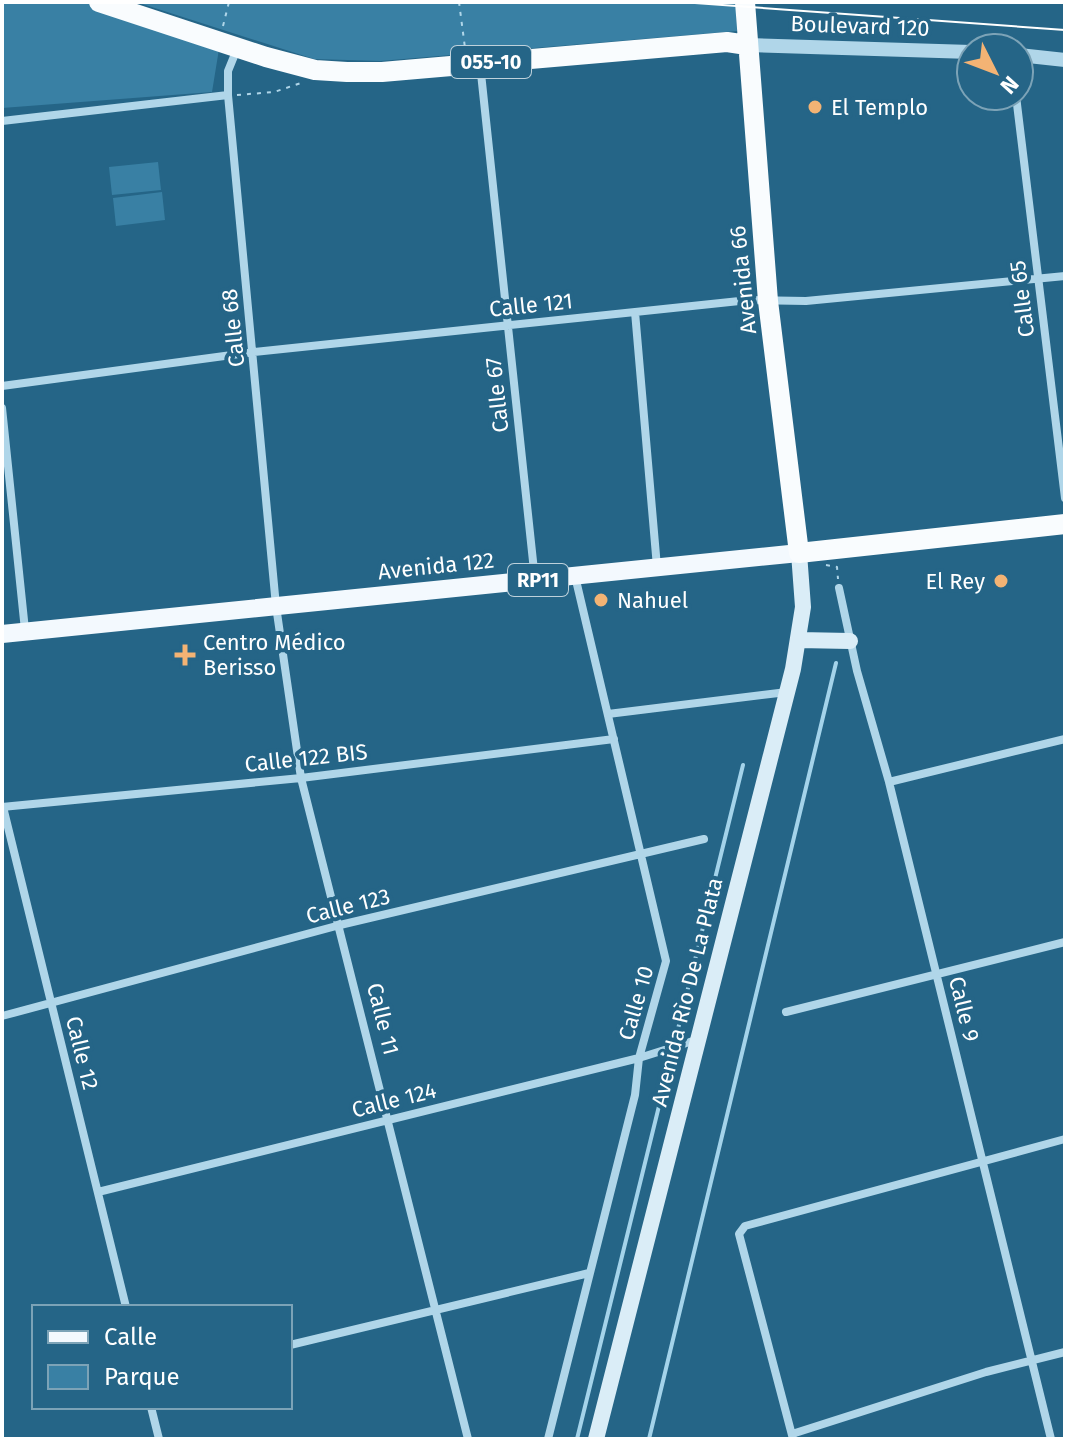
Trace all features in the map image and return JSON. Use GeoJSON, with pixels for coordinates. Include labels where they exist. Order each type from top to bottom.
{"type":"FeatureCollection","features":[{"type":"Feature","properties":{"kind":"highway","name":"055-10"},"geometry":{"type":"LineString","coordinates":[[99,2],[229,46],[315,70],[382,72],[727,42],[747,45]]}},
{"type":"Feature","properties":{"kind":"highway","name":"Avenida 66"},"geometry":{"type":"LineString","coordinates":[[745,2],[768,301],[799,553]]}},
{"type":"Feature","properties":{"kind":"highway","name":"Avenida 122"},"geometry":{"type":"LineString","coordinates":[[799,553],[1065,524]]}},
{"type":"Feature","properties":{"kind":"main road","name":"Avenida 122"},"geometry":{"type":"LineString","coordinates":[[2,634],[799,553]]}},
{"type":"Feature","properties":{"kind":"main road","name":"Avenida Rìo De La Plata"},"geometry":{"type":"LineString","coordinates":[[596,1439],[689,1042],[788,692],[803,607],[799,553]]}},
{"type":"Feature","properties":{"kind":"main road"},"geometry":{"type":"LineString","coordinates":[[799,640],[850,641]]}},
{"type":"Feature","properties":{"kind":"street","name":"Boulevard 120"},"geometry":{"type":"LineString","coordinates":[[747,45],[955,52]]}},
{"type":"Feature","properties":{"kind":"street","name":"Calle 68"},"geometry":{"type":"LineString","coordinates":[[229,46],[228,95],[276,606]]}},
{"type":"Feature","properties":{"kind":"street"},"geometry":{"type":"LineString","coordinates":[[1035,57],[1065,60]]}},
{"type":"Feature","properties":{"kind":"street","name":"Calle 67"},"geometry":{"type":"LineString","coordinates":[[474,64],[535,580]]}},
{"type":"Feature","properties":{"kind":"street"},"geometry":{"type":"LineString","coordinates":[[2,121],[228,95]]}},
{"type":"Feature","properties":{"kind":"street","name":"Calle 65"},"geometry":{"type":"LineString","coordinates":[[1018,112],[1065,498]]}},
{"type":"Feature","properties":{"kind":"street","name":"Calle 121"},"geometry":{"type":"LineString","coordinates":[[2,386],[254,352],[635,312],[768,301],[806,301],[1065,276]]}},
{"type":"Feature","properties":{"kind":"street"},"geometry":{"type":"LineString","coordinates":[[635,312],[657,567]]}},
{"type":"Feature","properties":{"kind":"street"},"geometry":{"type":"LineString","coordinates":[[2,408],[25,632]]}},
{"type":"Feature","properties":{"kind":"street","name":"Calle 10"},"geometry":{"type":"LineString","coordinates":[[548,1439],[635,1095],[639,1058],[666,961],[643,853],[575,576]]}},
{"type":"Feature","properties":{"kind":"street","name":"Calle 9"},"geometry":{"type":"LineString","coordinates":[[839,588],[1051,1439]]}},
{"type":"Feature","properties":{"kind":"street","name":"Calle 11"},"geometry":{"type":"LineString","coordinates":[[276,606],[301,778],[390,1119],[468,1439]]}},
{"type":"Feature","properties":{"kind":"street"},"geometry":{"type":"LineString","coordinates":[[608,714],[788,692]]}},
{"type":"Feature","properties":{"kind":"street","name":"Calle 122 BIS"},"geometry":{"type":"LineString","coordinates":[[3,807],[301,778],[614,739]]}},
{"type":"Feature","properties":{"kind":"street"},"geometry":{"type":"LineString","coordinates":[[889,782],[1065,739]]}},
{"type":"Feature","properties":{"kind":"street","name":"Calle 12"},"geometry":{"type":"LineString","coordinates":[[3,807],[126,1305]]}},
{"type":"Feature","properties":{"kind":"street","name":"Calle 123"},"geometry":{"type":"LineString","coordinates":[[2,1016],[340,925],[704,839]]}},
{"type":"Feature","properties":{"kind":"street"},"geometry":{"type":"LineString","coordinates":[[786,1012],[1065,942]]}},
{"type":"Feature","properties":{"kind":"street","name":"Calle 124"},"geometry":{"type":"LineString","coordinates":[[98,1192],[639,1058],[689,1042]]}},
{"type":"Feature","properties":{"kind":"street"},"geometry":{"type":"LineString","coordinates":[[1065,1139],[982,1159],[745,1226],[739,1234],[792,1436],[1065,1352]]}},
{"type":"Feature","properties":{"kind":"street"},"geometry":{"type":"LineString","coordinates":[[292,1345],[589,1273]]}},
{"type":"Feature","properties":{"kind":"street"},"geometry":{"type":"LineString","coordinates":[[152,1409],[159,1439]]}},
{"type":"Feature","properties":{"kind":"path"},"geometry":{"type":"LineString","coordinates":[[229,2],[229,46]]}},
{"type":"Feature","properties":{"kind":"path"},"geometry":{"type":"LineString","coordinates":[[459,2],[474,64]]}},
{"type":"Feature","properties":{"kind":"path"},"geometry":{"type":"LineString","coordinates":[[228,95],[274,92],[301,83],[315,70]]}},
{"type":"Feature","properties":{"kind":"path"},"geometry":{"type":"LineString","coordinates":[[822,550],[826,568],[837,567],[839,588]]}},
{"type":"Feature","properties":{"kind":"green space"},"geometry":{"type":"Polygon","coordinates":[[[2,2],[85,2],[219,49],[212,92],[2,108],[2,2]]]}},
{"type":"Feature","properties":{"kind":"green space"},"geometry":{"type":"Polygon","coordinates":[[[136,2],[736,2],[737,31],[380,61],[314,59],[136,2]]]}},
{"type":"Feature","properties":{"kind":"green space"},"geometry":{"type":"Polygon","coordinates":[[[158,162],[161,190],[112,195],[109,167],[158,162]]]}},
{"type":"Feature","properties":{"kind":"green space"},"geometry":{"type":"Polygon","coordinates":[[[162,192],[165,220],[116,226],[113,198],[162,192]]]}},
{"type":"Feature","properties":{"kind":"waterway"},"geometry":{"type":"LineString","coordinates":[[649,1439],[836,663]]}},
{"type":"Feature","properties":{"kind":"waterway"},"geometry":{"type":"LineString","coordinates":[[577,1439],[743,765]]}},
{"type":"Feature","properties":{"kind":"tram line"},"geometry":{"type":"LineString","coordinates":[[681,2],[1065,30]]}},
{"type":"Feature","properties":{"kind":"place","name":"El Templo"},"geometry":{"type":"Point","coordinates":[815,107]}},
{"type":"Feature","properties":{"kind":"place","name":"El Rey"},"geometry":{"type":"Point","coordinates":[1001,581]}},
{"type":"Feature","properties":{"kind":"place","name":"Nahuel"},"geometry":{"type":"Point","coordinates":[601,600]}},
{"type":"Feature","properties":{"kind":"place","name":"Centro Médico Berisso"},"geometry":{"type":"Point","coordinates":[185,655]}}]}
